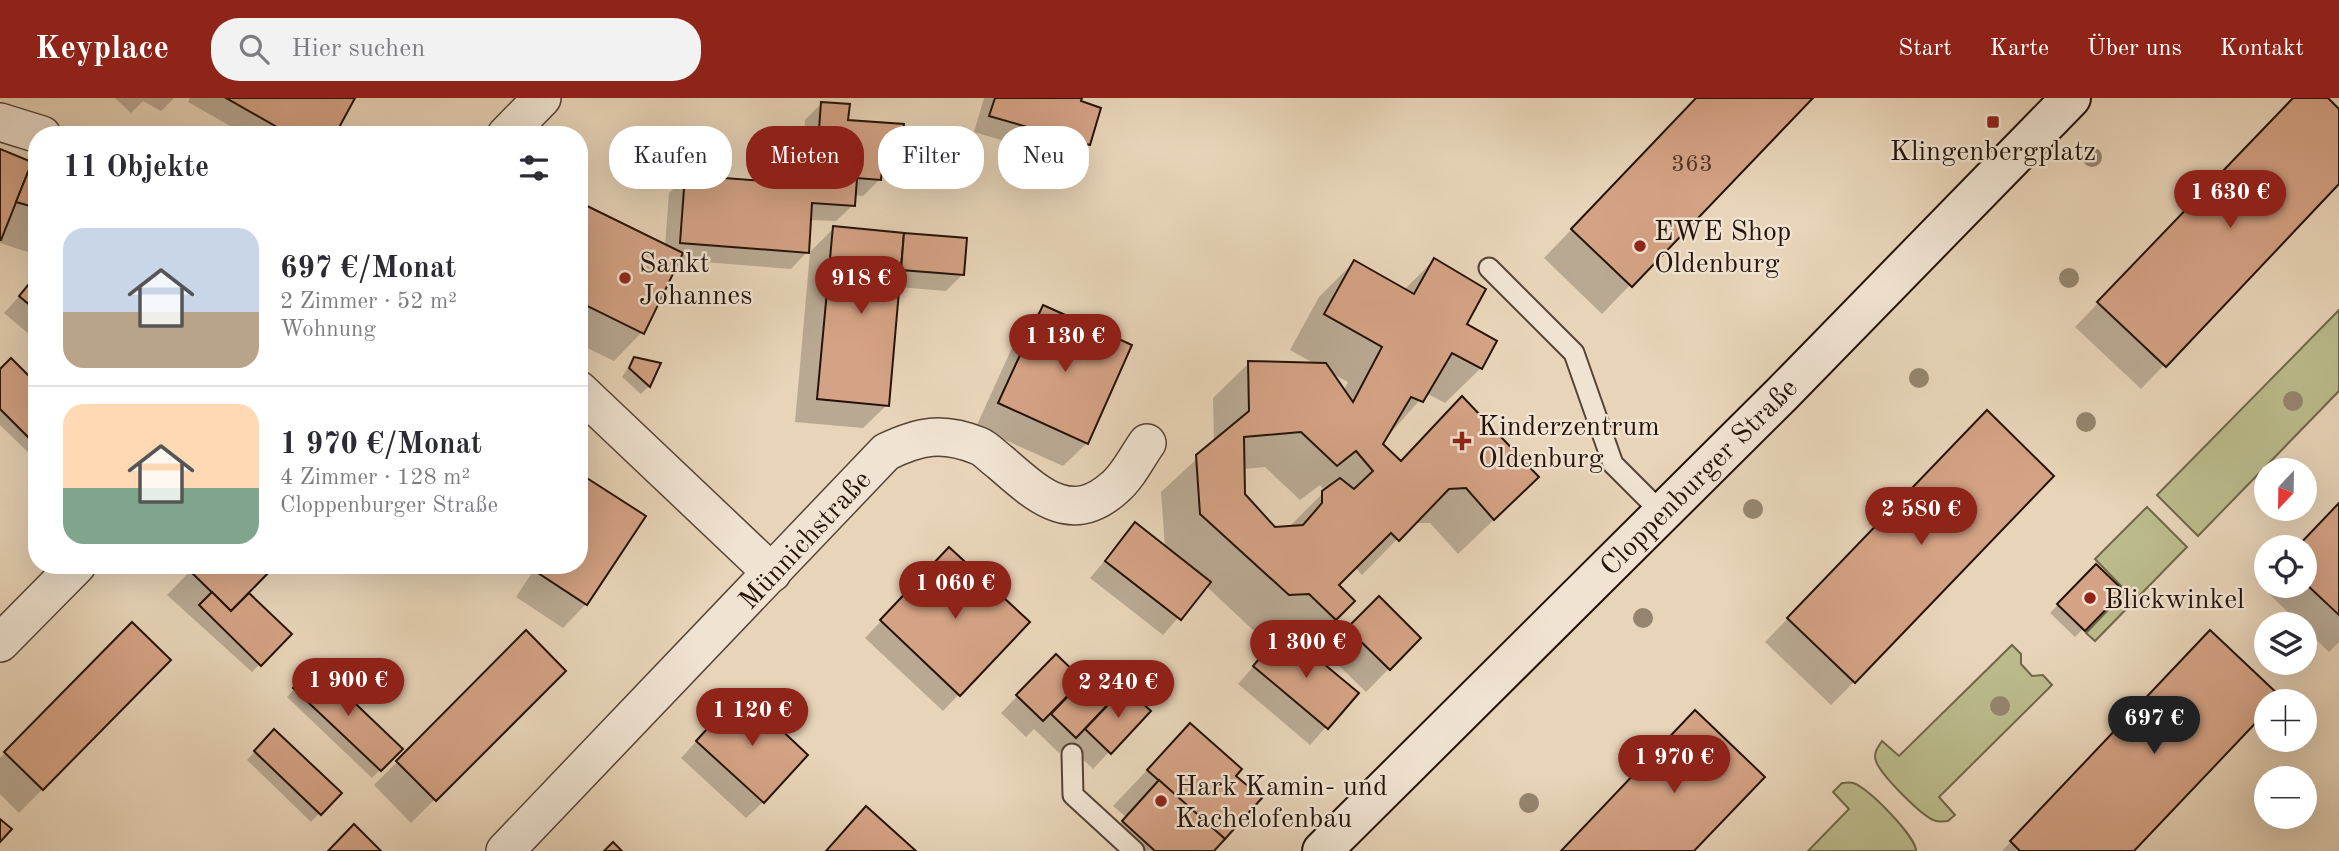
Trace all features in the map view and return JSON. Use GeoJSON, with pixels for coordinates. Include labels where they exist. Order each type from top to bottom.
{"type":"FeatureCollection","features":[{"type":"Feature","properties":{"kind":"main road","name":"Cloppenburger Straße"},"geometry":{"type":"LineString","coordinates":[[1321,851],[1782,394],[2071,98]]}},
{"type":"Feature","properties":{"kind":"street"},"geometry":{"type":"LineString","coordinates":[[515,126],[542,98]]}},
{"type":"Feature","properties":{"kind":"street"},"geometry":{"type":"LineString","coordinates":[[0,122],[28,131]]}},
{"type":"Feature","properties":{"kind":"street"},"geometry":{"type":"LineString","coordinates":[[588,399],[772,573]]}},
{"type":"Feature","properties":{"kind":"street","name":"Münnichstraße"},"geometry":{"type":"LineString","coordinates":[[505,851],[886,452],[916,437],[947,438],[981,446],[1039,496],[1062,505],[1079,506],[1093,502],[1116,486],[1147,443]]}},
{"type":"Feature","properties":{"kind":"street"},"geometry":{"type":"LineString","coordinates":[[0,643],[68,574]]}},
{"type":"Feature","properties":{"kind":"lane"},"geometry":{"type":"LineString","coordinates":[[1489,268],[1574,353],[1613,464],[1661,512]]}},
{"type":"Feature","properties":{"kind":"lane"},"geometry":{"type":"LineString","coordinates":[[1072,754],[1073,795],[1134,851]]}},
{"type":"Feature","properties":{"kind":"green space"},"geometry":{"type":"Polygon","coordinates":[[[2339,310],[2339,391],[2274,458],[2254,458],[2254,478],[2198,536],[2157,495],[2339,310]]]}},
{"type":"Feature","properties":{"kind":"green space"},"geometry":{"type":"Polygon","coordinates":[[[2147,507],[2187,547],[2095,641],[2086,633],[2126,591],[2095,559],[2147,507]]]}},
{"type":"Feature","properties":{"kind":"green space"},"geometry":{"type":"Polygon","coordinates":[[[2012,645],[2021,654],[2021,664],[2032,676],[2043,675],[2052,685],[1939,797],[1955,815],[1948,821],[1936,821],[1912,804],[1893,785],[1876,761],[1876,750],[1882,741],[1899,756],[2012,645]]]}},
{"type":"Feature","properties":{"kind":"green space"},"geometry":{"type":"Polygon","coordinates":[[[1842,783],[1860,786],[1879,802],[1909,835],[1916,851],[1808,851],[1849,809],[1833,792],[1842,783]]]}},
{"type":"Feature","properties":{"kind":"building"},"geometry":{"type":"Polygon","coordinates":[[[226,98],[355,98],[340,126],[275,126],[226,98]]]}},
{"type":"Feature","properties":{"kind":"building"},"geometry":{"type":"Polygon","coordinates":[[[995,98],[1082,98],[1081,101],[1101,108],[1090,145],[1089,126],[1024,126],[989,116],[995,98]]]}},
{"type":"Feature","properties":{"kind":"building"},"geometry":{"type":"Polygon","coordinates":[[[1696,98],[1813,98],[1632,287],[1571,229],[1696,98]]]}},
{"type":"Feature","properties":{"kind":"building"},"geometry":{"type":"Polygon","coordinates":[[[2293,98],[2328,98],[2339,109],[2339,184],[2166,367],[2097,302],[2293,98]]]}},
{"type":"Feature","properties":{"kind":"building"},"geometry":{"type":"Polygon","coordinates":[[[821,102],[850,104],[848,120],[904,124],[878,126],[878,180],[864,179],[864,126],[819,126],[821,102]]]}},
{"type":"Feature","properties":{"kind":"building"},"geometry":{"type":"Polygon","coordinates":[[[0,149],[28,160],[28,172],[0,240],[0,149]]]}},
{"type":"Feature","properties":{"kind":"building"},"geometry":{"type":"Polygon","coordinates":[[[28,172],[28,205],[16,202],[28,172]]]}},
{"type":"Feature","properties":{"kind":"building"},"geometry":{"type":"Polygon","coordinates":[[[732,179],[746,180],[746,189],[856,189],[855,206],[812,203],[809,253],[680,243],[684,189],[732,189],[732,179]]]}},
{"type":"Feature","properties":{"kind":"building","name":"Sankt Johannes"},"geometry":{"type":"Polygon","coordinates":[[[588,206],[683,253],[644,334],[588,306],[588,206]]]}},
{"type":"Feature","properties":{"kind":"building"},"geometry":{"type":"Polygon","coordinates":[[[833,226],[904,233],[889,406],[817,399],[833,226]]]}},
{"type":"Feature","properties":{"kind":"building"},"geometry":{"type":"Polygon","coordinates":[[[904,233],[967,238],[964,275],[901,270],[904,233]]]}},
{"type":"Feature","properties":{"kind":"building","name":"Kinderzentrum Oldenburg"},"geometry":{"type":"Polygon","coordinates":[[[1434,258],[1486,289],[1467,324],[1497,341],[1482,369],[1452,353],[1423,402],[1411,397],[1383,444],[1401,461],[1462,396],[1539,477],[1494,520],[1466,488],[1449,489],[1399,541],[1391,533],[1339,585],[1355,601],[1336,620],[1309,594],[1289,595],[1200,514],[1196,455],[1249,411],[1248,361],[1326,363],[1353,402],[1382,347],[1324,314],[1354,260],[1414,294],[1434,258]],[[1301,432],[1244,437],[1245,494],[1275,527],[1303,525],[1322,503],[1322,491],[1340,478],[1354,489],[1373,471],[1356,451],[1337,466],[1301,432]]]}},
{"type":"Feature","properties":{"kind":"building"},"geometry":{"type":"Polygon","coordinates":[[[28,285],[28,304],[19,296],[28,285]]]}},
{"type":"Feature","properties":{"kind":"building"},"geometry":{"type":"Polygon","coordinates":[[[1043,305],[1132,345],[1088,444],[998,403],[1043,305]]]}},
{"type":"Feature","properties":{"kind":"building"},"geometry":{"type":"Polygon","coordinates":[[[634,357],[661,363],[650,387],[629,368],[634,357]]]}},
{"type":"Feature","properties":{"kind":"building"},"geometry":{"type":"Polygon","coordinates":[[[11,358],[28,375],[28,437],[0,409],[0,369],[11,358]]]}},
{"type":"Feature","properties":{"kind":"building"},"geometry":{"type":"Polygon","coordinates":[[[1987,410],[2054,476],[1855,683],[1787,618],[1987,410]]]}},
{"type":"Feature","properties":{"kind":"building"},"geometry":{"type":"Polygon","coordinates":[[[588,479],[646,516],[587,605],[540,574],[588,574],[588,479]]]}},
{"type":"Feature","properties":{"kind":"building"},"geometry":{"type":"Polygon","coordinates":[[[2339,503],[2339,615],[2317,594],[2317,535],[2308,535],[2339,503]]]}},
{"type":"Feature","properties":{"kind":"building"},"geometry":{"type":"Polygon","coordinates":[[[1135,522],[1211,582],[1181,620],[1105,561],[1135,522]]]}},
{"type":"Feature","properties":{"kind":"building"},"geometry":{"type":"Polygon","coordinates":[[[949,547],[1030,622],[960,696],[880,620],[949,547]]]}},
{"type":"Feature","properties":{"kind":"building","name":"Blickwinkel"},"geometry":{"type":"Polygon","coordinates":[[[2096,564],[2124,591],[2085,631],[2057,604],[2096,564]]]}},
{"type":"Feature","properties":{"kind":"building"},"geometry":{"type":"Polygon","coordinates":[[[193,574],[267,574],[231,611],[193,574]]]}},
{"type":"Feature","properties":{"kind":"building"},"geometry":{"type":"Polygon","coordinates":[[[212,592],[231,611],[249,593],[292,634],[261,666],[199,605],[212,592]]]}},
{"type":"Feature","properties":{"kind":"building"},"geometry":{"type":"Polygon","coordinates":[[[1379,596],[1421,638],[1390,670],[1347,628],[1379,596]]]}},
{"type":"Feature","properties":{"kind":"building"},"geometry":{"type":"Polygon","coordinates":[[[132,622],[171,660],[43,790],[4,752],[132,622]]]}},
{"type":"Feature","properties":{"kind":"building"},"geometry":{"type":"Polygon","coordinates":[[[526,630],[566,671],[436,801],[396,761],[526,630]]]}},
{"type":"Feature","properties":{"kind":"building"},"geometry":{"type":"Polygon","coordinates":[[[1283,630],[1359,693],[1328,729],[1253,666],[1283,630]]]}},
{"type":"Feature","properties":{"kind":"building"},"geometry":{"type":"Polygon","coordinates":[[[2210,630],[2254,672],[2254,675],[2258,675],[2273,689],[2254,689],[2254,725],[2134,851],[2020,851],[2010,841],[2210,630]]]}},
{"type":"Feature","properties":{"kind":"building"},"geometry":{"type":"Polygon","coordinates":[[[1056,654],[1083,680],[1043,721],[1016,695],[1056,654]]]}},
{"type":"Feature","properties":{"kind":"building"},"geometry":{"type":"Polygon","coordinates":[[[315,665],[403,749],[381,771],[293,688],[315,665]]]}},
{"type":"Feature","properties":{"kind":"building"},"geometry":{"type":"Polygon","coordinates":[[[1091,672],[1116,696],[1076,738],[1051,714],[1091,672]]]}},
{"type":"Feature","properties":{"kind":"building"},"geometry":{"type":"Polygon","coordinates":[[[1125,687],[1151,711],[1111,754],[1085,729],[1125,687]]]}},
{"type":"Feature","properties":{"kind":"building"},"geometry":{"type":"Polygon","coordinates":[[[741,692],[808,755],[764,803],[696,741],[741,692]]]}},
{"type":"Feature","properties":{"kind":"building"},"geometry":{"type":"Polygon","coordinates":[[[1695,710],[1765,777],[1694,851],[1561,851],[1695,710]]]}},
{"type":"Feature","properties":{"kind":"building"},"geometry":{"type":"Polygon","coordinates":[[[1190,723],[1242,769],[1236,776],[1262,798],[1225,839],[1147,770],[1190,723]]]}},
{"type":"Feature","properties":{"kind":"building"},"geometry":{"type":"Polygon","coordinates":[[[274,729],[342,793],[321,815],[254,751],[274,729]]]}},
{"type":"Feature","properties":{"kind":"building","name":"Hark Kamin- und Kachelofenbau"},"geometry":{"type":"Polygon","coordinates":[[[1159,780],[1225,839],[1214,851],[1155,851],[1122,821],[1159,780]]]}},
{"type":"Feature","properties":{"kind":"building"},"geometry":{"type":"Polygon","coordinates":[[[866,806],[916,851],[826,851],[866,806]]]}},
{"type":"Feature","properties":{"kind":"building"},"geometry":{"type":"Polygon","coordinates":[[[0,819],[12,829],[0,842],[0,819]]]}},
{"type":"Feature","properties":{"kind":"building"},"geometry":{"type":"Polygon","coordinates":[[[354,824],[381,851],[328,851],[354,824]]]}},
{"type":"Feature","properties":{"kind":"building"},"geometry":{"type":"Polygon","coordinates":[[[613,842],[622,851],[604,851],[613,842]]]}},
{"type":"Feature","properties":{"kind":"place","name":"Klingenbergplatz"},"geometry":{"type":"Point","coordinates":[1993,122]}},
{"type":"Feature","properties":{"kind":"place","name":"EWE Shop Oldenburg"},"geometry":{"type":"Point","coordinates":[1640,246]}},
{"type":"Feature","properties":{"kind":"place","name":"Sankt Johannes"},"geometry":{"type":"Point","coordinates":[625,278]}},
{"type":"Feature","properties":{"kind":"place","name":"Kinderzentrum Oldenburg"},"geometry":{"type":"Point","coordinates":[1462,441]}},
{"type":"Feature","properties":{"kind":"place","name":"Blickwinkel"},"geometry":{"type":"Point","coordinates":[2090,598]}},
{"type":"Feature","properties":{"kind":"place","name":"Hark Kamin- und Kachelofenbau"},"geometry":{"type":"Point","coordinates":[1161,801]}}]}
